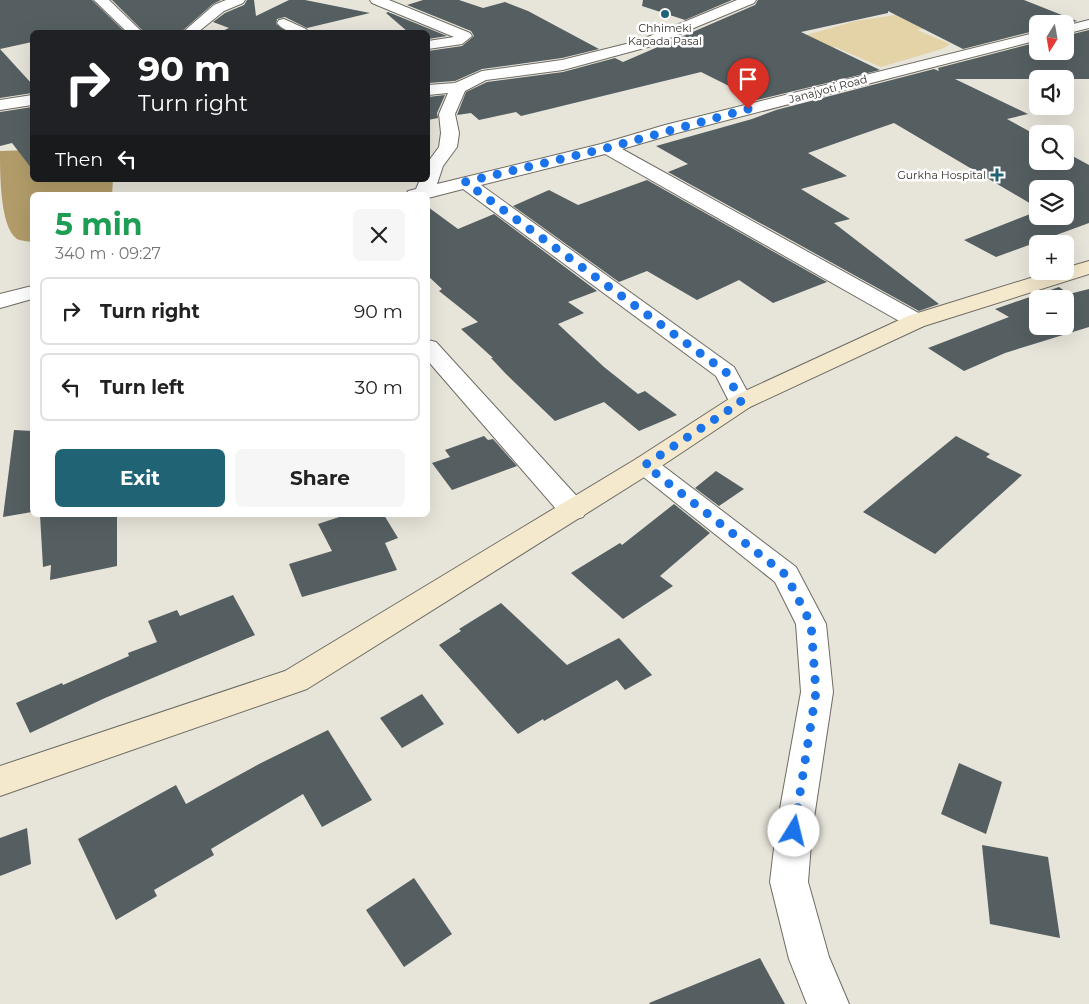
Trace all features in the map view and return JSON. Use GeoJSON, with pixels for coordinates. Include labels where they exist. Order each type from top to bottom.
{"type":"FeatureCollection","features":[{"type":"Feature","properties":{"kind":"street"},"geometry":{"type":"LineString","coordinates":[[101,0],[132,30]]}},
{"type":"Feature","properties":{"kind":"street"},"geometry":{"type":"LineString","coordinates":[[192,30],[219,8],[238,0]]}},
{"type":"Feature","properties":{"kind":"street"},"geometry":{"type":"LineString","coordinates":[[377,0],[465,36],[457,41],[434,44]]}},
{"type":"Feature","properties":{"kind":"street"},"geometry":{"type":"LineString","coordinates":[[430,90],[458,88],[482,76],[563,65],[643,44],[747,0]]}},
{"type":"Feature","properties":{"kind":"street"},"geometry":{"type":"LineString","coordinates":[[284,23],[296,30]]}},
{"type":"Feature","properties":{"kind":"street"},"geometry":{"type":"LineString","coordinates":[[1074,28],[1089,24]]}},
{"type":"Feature","properties":{"kind":"street","name":"Janajyoti Road"},"geometry":{"type":"LineString","coordinates":[[428,192],[607,148],[680,127],[1029,38]]}},
{"type":"Feature","properties":{"kind":"street"},"geometry":{"type":"LineString","coordinates":[[434,44],[455,54]]}},
{"type":"Feature","properties":{"kind":"street"},"geometry":{"type":"LineString","coordinates":[[468,65],[482,76]]}},
{"type":"Feature","properties":{"kind":"street"},"geometry":{"type":"LineString","coordinates":[[430,174],[448,147],[450,132],[447,114],[458,88]]}},
{"type":"Feature","properties":{"kind":"street"},"geometry":{"type":"LineString","coordinates":[[0,105],[30,100]]}},
{"type":"Feature","properties":{"kind":"street"},"geometry":{"type":"LineString","coordinates":[[0,116],[30,115]]}},
{"type":"Feature","properties":{"kind":"street"},"geometry":{"type":"LineString","coordinates":[[607,148],[916,321]]}},
{"type":"Feature","properties":{"kind":"street"},"geometry":{"type":"LineString","coordinates":[[465,182],[726,372],[741,402]]}},
{"type":"Feature","properties":{"kind":"street"},"geometry":{"type":"LineString","coordinates":[[0,782],[296,680],[573,510],[741,402],[916,321],[1089,267]]}},
{"type":"Feature","properties":{"kind":"street"},"geometry":{"type":"LineString","coordinates":[[0,300],[30,292]]}},
{"type":"Feature","properties":{"kind":"street"},"geometry":{"type":"LineString","coordinates":[[430,350],[573,510]]}},
{"type":"Feature","properties":{"kind":"street"},"geometry":{"type":"LineString","coordinates":[[645,465],[786,575],[811,624],[816,692],[794,831],[789,882],[809,959],[828,1004]]}},
{"type":"Feature","properties":{"kind":"shaded area"},"geometry":{"type":"Polygon","coordinates":[[[898,0],[937,26],[917,30],[950,44],[942,49],[881,67],[835,47],[787,55],[806,35],[856,21],[902,14],[898,0]]]}},
{"type":"Feature","properties":{"kind":"shaded area"},"geometry":{"type":"Polygon","coordinates":[[[30,150],[30,182],[113,182],[112,192],[30,192],[30,242],[17,239],[11,233],[4,212],[0,151],[30,150]]]}},
{"type":"Feature","properties":{"kind":"building"},"geometry":{"type":"Polygon","coordinates":[[[0,0],[92,0],[123,30],[30,30],[30,42],[0,49],[0,0]]]}},
{"type":"Feature","properties":{"kind":"building"},"geometry":{"type":"Polygon","coordinates":[[[112,0],[221,0],[213,4],[183,30],[142,30],[112,0]]]}},
{"type":"Feature","properties":{"kind":"building"},"geometry":{"type":"Polygon","coordinates":[[[247,0],[254,0],[256,16],[289,0],[305,0],[370,13],[307,28],[285,17],[277,19],[276,24],[285,30],[224,30],[229,28],[213,22],[225,13],[244,5],[247,0]]]}},
{"type":"Feature","properties":{"kind":"building"},"geometry":{"type":"Polygon","coordinates":[[[423,0],[459,0],[483,8],[505,2],[528,11],[599,49],[562,58],[482,69],[455,81],[430,83],[430,51],[462,46],[474,36],[471,31],[407,5],[423,0]]]}},
{"type":"Feature","properties":{"kind":"building"},"geometry":{"type":"Polygon","coordinates":[[[643,0],[732,0],[685,20],[642,6],[643,0]]]}},
{"type":"Feature","properties":{"kind":"building"},"geometry":{"type":"Polygon","coordinates":[[[758,0],[1024,0],[1062,15],[1029,15],[1029,32],[963,49],[888,11],[888,13],[801,32],[880,70],[757,100],[701,72],[521,116],[516,112],[479,120],[471,113],[457,115],[466,92],[487,82],[563,72],[615,58],[623,62],[755,5],[758,0]]]}},
{"type":"Feature","properties":{"kind":"building"},"geometry":{"type":"Polygon","coordinates":[[[388,12],[447,36],[430,39],[430,30],[406,30],[386,13],[388,12]]]}},
{"type":"Feature","properties":{"kind":"building"},"geometry":{"type":"Polygon","coordinates":[[[1089,30],[1089,79],[1074,79],[1074,70],[1029,70],[1029,79],[955,79],[1028,114],[1007,119],[1029,131],[1029,170],[1074,170],[1074,157],[1089,165],[1089,223],[1056,235],[1029,235],[1029,245],[996,257],[964,240],[1029,215],[1029,225],[1074,225],[1074,180],[1029,180],[1029,203],[894,123],[808,153],[847,176],[801,189],[850,219],[834,223],[939,304],[919,311],[668,172],[688,164],[656,146],[752,119],[776,110],[934,69],[939,71],[938,68],[1029,44],[1029,60],[1074,60],[1074,34],[1089,30]]]}},
{"type":"Feature","properties":{"kind":"building"},"geometry":{"type":"Polygon","coordinates":[[[0,49],[30,82],[30,93],[0,98],[0,49]]]}},
{"type":"Feature","properties":{"kind":"building"},"geometry":{"type":"Polygon","coordinates":[[[445,95],[437,113],[438,118],[430,120],[430,97],[445,95]]]}},
{"type":"Feature","properties":{"kind":"building"},"geometry":{"type":"Polygon","coordinates":[[[30,107],[30,166],[12,143],[0,146],[0,112],[30,107]]]}},
{"type":"Feature","properties":{"kind":"building"},"geometry":{"type":"Polygon","coordinates":[[[647,180],[827,282],[773,303],[739,280],[697,300],[647,271],[619,282],[513,206],[549,190],[578,205],[647,180]]]}},
{"type":"Feature","properties":{"kind":"building"},"geometry":{"type":"Polygon","coordinates":[[[430,208],[458,229],[494,214],[597,291],[568,302],[584,313],[558,324],[604,367],[638,394],[645,391],[677,415],[639,431],[604,402],[555,421],[491,358],[493,358],[461,329],[478,322],[439,291],[442,289],[430,278],[430,208]]]}},
{"type":"Feature","properties":{"kind":"building"},"geometry":{"type":"Polygon","coordinates":[[[1059,287],[1063,290],[1050,290],[1059,287]]]}},
{"type":"Feature","properties":{"kind":"building"},"geometry":{"type":"Polygon","coordinates":[[[1089,289],[1089,327],[1074,332],[1074,293],[1089,289]]]}},
{"type":"Feature","properties":{"kind":"building"},"geometry":{"type":"Polygon","coordinates":[[[1029,297],[1029,335],[1063,335],[1005,353],[964,371],[928,348],[1009,317],[995,309],[1029,297]]]}},
{"type":"Feature","properties":{"kind":"building"},"geometry":{"type":"Polygon","coordinates":[[[14,430],[30,431],[30,512],[3,517],[14,430]]]}},
{"type":"Feature","properties":{"kind":"building"},"geometry":{"type":"Polygon","coordinates":[[[484,436],[488,440],[493,439],[517,466],[452,490],[432,463],[450,457],[445,450],[484,436]]]}},
{"type":"Feature","properties":{"kind":"building"},"geometry":{"type":"Polygon","coordinates":[[[956,436],[990,454],[986,457],[1022,475],[935,554],[863,512],[956,436]]]}},
{"type":"Feature","properties":{"kind":"building"},"geometry":{"type":"Polygon","coordinates":[[[716,471],[744,489],[719,506],[695,488],[716,471]]]}},
{"type":"Feature","properties":{"kind":"building"},"geometry":{"type":"Polygon","coordinates":[[[674,504],[710,533],[660,576],[673,586],[623,619],[571,573],[620,543],[622,545],[674,504]]]}},
{"type":"Feature","properties":{"kind":"building"},"geometry":{"type":"Polygon","coordinates":[[[40,517],[117,517],[117,566],[50,580],[51,565],[43,567],[40,517]]]}},
{"type":"Feature","properties":{"kind":"building"},"geometry":{"type":"Polygon","coordinates":[[[339,517],[385,517],[398,538],[385,543],[397,570],[302,597],[289,564],[332,551],[318,524],[339,517]]]}},
{"type":"Feature","properties":{"kind":"building"},"geometry":{"type":"Polygon","coordinates":[[[233,595],[255,635],[105,698],[30,733],[16,703],[62,683],[63,685],[129,656],[128,653],[157,642],[148,621],[177,610],[180,616],[233,595]]]}},
{"type":"Feature","properties":{"kind":"building"},"geometry":{"type":"Polygon","coordinates":[[[501,603],[567,665],[619,638],[652,675],[625,690],[617,680],[518,734],[439,645],[461,631],[459,629],[501,603]]]}},
{"type":"Feature","properties":{"kind":"building"},"geometry":{"type":"Polygon","coordinates":[[[422,694],[444,724],[402,748],[380,718],[422,694]]]}},
{"type":"Feature","properties":{"kind":"building"},"geometry":{"type":"Polygon","coordinates":[[[328,730],[372,800],[322,827],[303,794],[211,849],[214,855],[154,890],[157,896],[116,920],[78,839],[176,785],[186,804],[261,763],[328,730]]]}},
{"type":"Feature","properties":{"kind":"building"},"geometry":{"type":"Polygon","coordinates":[[[959,763],[1002,782],[986,834],[941,814],[959,763]]]}},
{"type":"Feature","properties":{"kind":"building"},"geometry":{"type":"Polygon","coordinates":[[[27,828],[31,864],[0,876],[0,838],[27,828]]]}},
{"type":"Feature","properties":{"kind":"building"},"geometry":{"type":"Polygon","coordinates":[[[982,845],[1048,857],[1060,938],[990,924],[982,845]]]}},
{"type":"Feature","properties":{"kind":"building"},"geometry":{"type":"Polygon","coordinates":[[[414,878],[452,934],[404,967],[366,910],[414,878]]]}},
{"type":"Feature","properties":{"kind":"building"},"geometry":{"type":"Polygon","coordinates":[[[760,958],[785,1004],[649,1003],[760,958]]]}},
{"type":"Feature","properties":{"kind":"place","name":"Chhimeki Kapada Pasal"},"geometry":{"type":"Point","coordinates":[665,14]}},
{"type":"Feature","properties":{"kind":"place","name":"Gurkha Hospital"},"geometry":{"type":"Point","coordinates":[997,175]}},
{"type":"Feature","properties":{"kind":"route"},"geometry":{"type":"LineString","coordinates":[[748,109],[607,148],[465,182],[726,372],[741,402],[645,465],[786,575],[811,624],[816,692],[794,831]]}}]}
